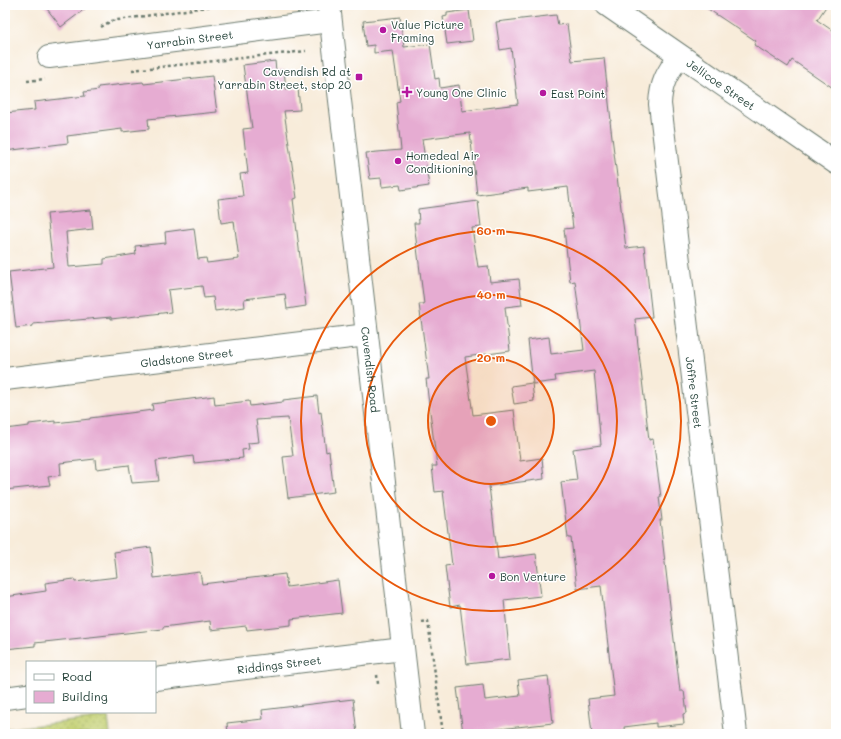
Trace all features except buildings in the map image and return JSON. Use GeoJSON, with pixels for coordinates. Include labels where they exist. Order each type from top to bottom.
{"type":"FeatureCollection","features":[{"type":"Feature","properties":{"kind":"street","name":"Jellicoe Street"},"geometry":{"type":"LineString","coordinates":[[606,5],[836,163]]}},
{"type":"Feature","properties":{"kind":"street","name":"Yarrabin Street"},"geometry":{"type":"LineString","coordinates":[[49,58],[330,13]]}},
{"type":"Feature","properties":{"kind":"street","name":"Cavendish Road"},"geometry":{"type":"LineString","coordinates":[[330,13],[413,734]]}},
{"type":"Feature","properties":{"kind":"street","name":"Joffre Street"},"geometry":{"type":"LineString","coordinates":[[679,56],[665,78],[661,91],[660,104],[736,734]]}},
{"type":"Feature","properties":{"kind":"street","name":"Gladstone Street"},"geometry":{"type":"LineString","coordinates":[[5,379],[367,335]]}},
{"type":"Feature","properties":{"kind":"street","name":"Riddings Street"},"geometry":{"type":"LineString","coordinates":[[156,679],[403,649]]}},
{"type":"Feature","properties":{"kind":"street"},"geometry":{"type":"LineString","coordinates":[[5,698],[26,695]]}},
{"type":"Feature","properties":{"kind":"path"},"geometry":{"type":"LineString","coordinates":[[98,29],[111,21],[220,5]]}},
{"type":"Feature","properties":{"kind":"path"},"geometry":{"type":"LineString","coordinates":[[126,71],[306,52]]}},
{"type":"Feature","properties":{"kind":"path"},"geometry":{"type":"LineString","coordinates":[[27,81],[50,79]]}},
{"type":"Feature","properties":{"kind":"path"},"geometry":{"type":"LineString","coordinates":[[421,622],[428,621],[443,734]]}},
{"type":"Feature","properties":{"kind":"path"},"geometry":{"type":"LineString","coordinates":[[377,675],[378,684]]}},
{"type":"Feature","properties":{"kind":"green space"},"geometry":{"type":"Polygon","coordinates":[[[108,717],[110,734],[5,734],[5,729],[108,717]]]}},
{"type":"Feature","properties":{"kind":"place","name":"Value Picture Framing"},"geometry":{"type":"Point","coordinates":[383,30]}},
{"type":"Feature","properties":{"kind":"place","name":"Cavendish Rd at Yarrabin Street, stop 20"},"geometry":{"type":"Point","coordinates":[359,77]}},
{"type":"Feature","properties":{"kind":"place","name":"Young One Clinic"},"geometry":{"type":"Point","coordinates":[407,92]}},
{"type":"Feature","properties":{"kind":"place","name":"East Point"},"geometry":{"type":"Point","coordinates":[543,93]}},
{"type":"Feature","properties":{"kind":"place","name":"Homedeal Air Conditioning"},"geometry":{"type":"Point","coordinates":[398,161]}},
{"type":"Feature","properties":{"kind":"place","name":"Bon Venture"},"geometry":{"type":"Point","coordinates":[492,576]}}]}
